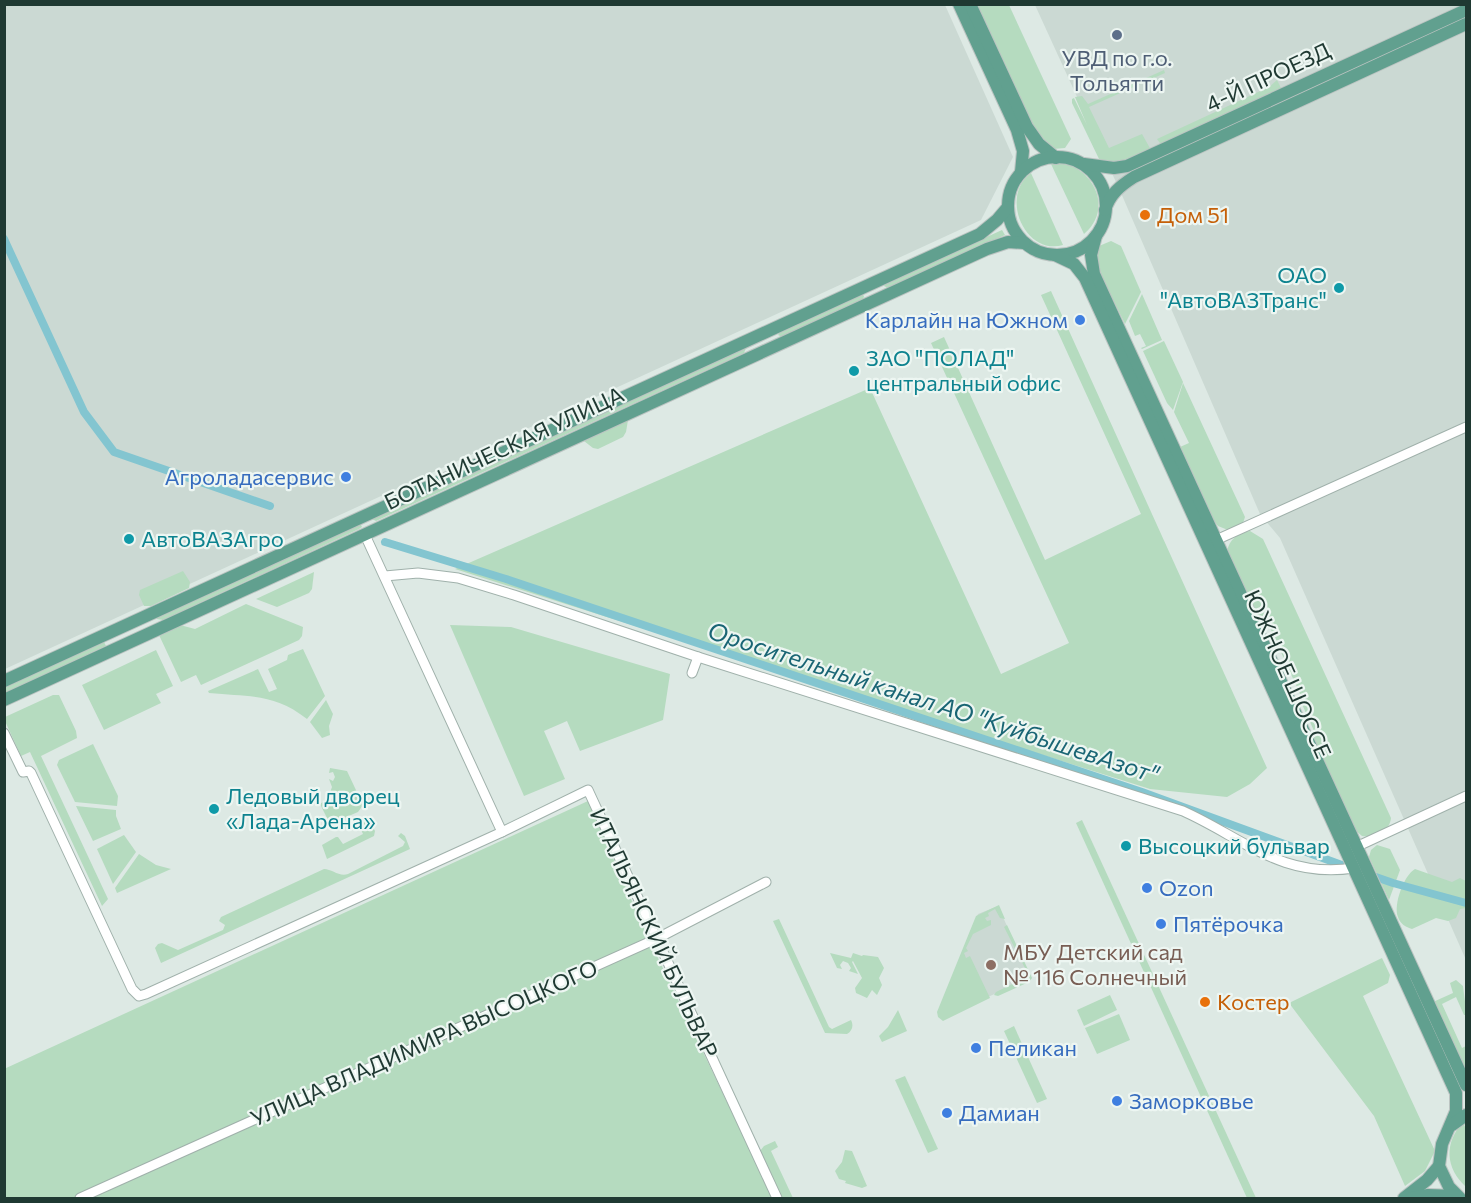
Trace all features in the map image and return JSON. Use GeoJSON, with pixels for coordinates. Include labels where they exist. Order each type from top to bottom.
{"type":"FeatureCollection","features":[{"type":"Feature","properties":{"kind":"main road"},"geometry":{"type":"LineString","coordinates":[[959,4],[1017,130],[1023,151],[1022,172]]}},
{"type":"Feature","properties":{"kind":"main road"},"geometry":{"type":"LineString","coordinates":[[970,4],[1028,127],[1039,144],[1056,158]]}},
{"type":"Feature","properties":{"kind":"main road","name":"4-Й ПРОЕЗД"},"geometry":{"type":"LineString","coordinates":[[1084,164],[1114,168],[1127,166],[1467,10]]}},
{"type":"Feature","properties":{"kind":"main road","name":"4-Й ПРОЕЗД"},"geometry":{"type":"LineString","coordinates":[[1105,210],[1108,200],[1117,189],[1134,177],[1467,24]]}},
{"type":"Feature","properties":{"kind":"main road"},"geometry":{"type":"LineString","coordinates":[[1056,158],[1071,159],[1084,164],[1097,178],[1104,195],[1105,210],[1102,226],[1096,236],[1078,251],[1055,255],[1024,243],[1012,226],[1008,207],[1012,189],[1022,172],[1034,164],[1056,158]]}},
{"type":"Feature","properties":{"kind":"main road","name":"БОТАНИЧЕСКАЯ УЛИЦА"},"geometry":{"type":"LineString","coordinates":[[4,681],[980,234],[998,220],[1008,207]]}},
{"type":"Feature","properties":{"kind":"main road","name":"ЮЖНОЕ ШОССЕ"},"geometry":{"type":"LineString","coordinates":[[1096,236],[1091,255],[1094,274],[1467,1085]]}},
{"type":"Feature","properties":{"kind":"main road","name":"БОТАНИЧЕСКАЯ УЛИЦА"},"geometry":{"type":"LineString","coordinates":[[4,700],[987,249],[1008,242],[1024,243]]}},
{"type":"Feature","properties":{"kind":"main road","name":"ЮЖНОЕ ШОССЕ"},"geometry":{"type":"LineString","coordinates":[[1055,255],[1074,264],[1085,278],[1456,1093],[1456,1111],[1442,1144],[1439,1166]]}},
{"type":"Feature","properties":{"kind":"main road"},"geometry":{"type":"LineString","coordinates":[[868,285],[875,301]]}},
{"type":"Feature","properties":{"kind":"main road"},"geometry":{"type":"LineString","coordinates":[[761,334],[768,349]]}},
{"type":"Feature","properties":{"kind":"main road"},"geometry":{"type":"LineString","coordinates":[[366,515],[369,533]]}},
{"type":"Feature","properties":{"kind":"main road"},"geometry":{"type":"LineString","coordinates":[[145,617],[152,633]]}},
{"type":"Feature","properties":{"kind":"main road"},"geometry":{"type":"LineString","coordinates":[[1452,1125],[1467,1115]]}},
{"type":"Feature","properties":{"kind":"main road"},"geometry":{"type":"LineString","coordinates":[[1404,1198],[1427,1180],[1439,1166],[1445,1181],[1458,1197]]}},
{"type":"Feature","properties":{"kind":"main road"},"geometry":{"type":"LineString","coordinates":[[1412,1198],[1428,1195],[1458,1197]]}},
{"type":"Feature","properties":{"kind":"street"},"geometry":{"type":"LineString","coordinates":[[1216,540],[1467,427]]}},
{"type":"Feature","properties":{"kind":"street"},"geometry":{"type":"LineString","coordinates":[[4,734],[23,772],[31,773],[132,989],[139,996],[502,832],[385,576],[369,533]]}},
{"type":"Feature","properties":{"kind":"street"},"geometry":{"type":"LineString","coordinates":[[385,576],[418,573],[458,578],[1183,811],[1245,846],[1285,862],[1323,871],[1354,868]]}},
{"type":"Feature","properties":{"kind":"street"},"geometry":{"type":"LineString","coordinates":[[692,673],[698,657]]}},
{"type":"Feature","properties":{"kind":"street","name":"ИТАЛЬЯНСКИЙ БУЛЬВАР"},"geometry":{"type":"LineString","coordinates":[[502,832],[588,790],[777,1198]]}},
{"type":"Feature","properties":{"kind":"street"},"geometry":{"type":"LineString","coordinates":[[1356,847],[1467,796]]}},
{"type":"Feature","properties":{"kind":"street","name":"УЛИЦА ВЛАДИМИРА ВЫСОЦКОГО"},"geometry":{"type":"LineString","coordinates":[[80,1198],[656,939],[766,882]]}},
{"type":"Feature","properties":{"kind":"shaded area"},"geometry":{"type":"Polygon","coordinates":[[[4,5],[945,5],[1013,157],[981,220],[5,669],[4,5]]]}},
{"type":"Feature","properties":{"kind":"shaded area"},"geometry":{"type":"Polygon","coordinates":[[[1035,5],[1466,5],[1466,960],[1280,538],[1260,514],[1121,193],[1035,5]]]}},
{"type":"Feature","properties":{"kind":"shaded area","name":"МБУ Детский сад № 116 Солнечный"},"geometry":{"type":"Polygon","coordinates":[[[998,906],[1030,977],[944,1018],[940,1010],[978,914],[998,906]]]}},
{"type":"Feature","properties":{"kind":"green space"},"geometry":{"type":"Polygon","coordinates":[[[977,5],[1009,5],[1071,139],[1065,148],[1053,149],[1038,138],[977,5]]]}},
{"type":"Feature","properties":{"kind":"green space"},"geometry":{"type":"Polygon","coordinates":[[[1164,70],[1165,73],[1089,107],[1109,148],[1142,134],[1151,150],[1127,164],[1100,161],[1072,99],[1074,98],[1087,125],[1075,97],[1082,96],[1088,104],[1164,70]]]}},
{"type":"Feature","properties":{"kind":"green space"},"geometry":{"type":"Polygon","coordinates":[[[1277,80],[1282,90],[1162,146],[1157,139],[1269,87],[1277,80]]]}},
{"type":"Feature","properties":{"kind":"green space"},"geometry":{"type":"Polygon","coordinates":[[[1062,162],[1083,174],[1091,182],[1096,192],[1097,213],[1093,224],[1084,234],[1051,164],[1062,162]]]}},
{"type":"Feature","properties":{"kind":"green space"},"geometry":{"type":"Polygon","coordinates":[[[1031,173],[1063,245],[1049,246],[1037,242],[1021,222],[1017,209],[1017,195],[1022,183],[1031,173]]]}},
{"type":"Feature","properties":{"kind":"green space"},"geometry":{"type":"Polygon","coordinates":[[[1002,230],[1005,235],[888,288],[884,286],[886,283],[1002,230]]]}},
{"type":"Feature","properties":{"kind":"green space"},"geometry":{"type":"Polygon","coordinates":[[[1111,241],[1121,246],[1141,292],[1125,324],[1099,272],[1096,260],[1099,246],[1111,241]]]}},
{"type":"Feature","properties":{"kind":"green space"},"geometry":{"type":"Polygon","coordinates":[[[1051,291],[1267,768],[1250,784],[1227,797],[1150,789],[455,569],[870,388],[1001,674],[1069,643],[931,343],[944,337],[1045,560],[1141,514],[1041,295],[1051,291]]]}},
{"type":"Feature","properties":{"kind":"green space"},"geometry":{"type":"Polygon","coordinates":[[[862,294],[863,300],[782,337],[778,335],[780,332],[862,294]]]}},
{"type":"Feature","properties":{"kind":"green space"},"geometry":{"type":"Polygon","coordinates":[[[1142,294],[1162,340],[1142,349],[1146,346],[1140,334],[1135,336],[1129,321],[1142,294]]]}},
{"type":"Feature","properties":{"kind":"green space"},"geometry":{"type":"Polygon","coordinates":[[[1164,341],[1183,382],[1173,410],[1167,403],[1143,351],[1164,341]]]}},
{"type":"Feature","properties":{"kind":"green space"},"geometry":{"type":"Polygon","coordinates":[[[746,348],[744,353],[376,521],[372,519],[372,517],[746,348]]]}},
{"type":"Feature","properties":{"kind":"green space"},"geometry":{"type":"Polygon","coordinates":[[[1183,383],[1245,517],[1243,523],[1228,530],[1218,526],[1214,521],[1180,447],[1189,443],[1174,412],[1183,383]]]}},
{"type":"Feature","properties":{"kind":"green space"},"geometry":{"type":"Polygon","coordinates":[[[628,420],[623,437],[598,449],[584,441],[628,420]]]}},
{"type":"Feature","properties":{"kind":"green space"},"geometry":{"type":"Polygon","coordinates":[[[360,523],[362,527],[359,529],[163,620],[156,617],[360,523]]]}},
{"type":"Feature","properties":{"kind":"green space"},"geometry":{"type":"Polygon","coordinates":[[[1250,531],[1263,539],[1391,818],[1388,827],[1377,835],[1362,836],[1355,830],[1312,735],[1315,733],[1301,702],[1300,694],[1267,621],[1259,618],[1254,612],[1227,552],[1235,537],[1250,531]]]}},
{"type":"Feature","properties":{"kind":"green space"},"geometry":{"type":"Polygon","coordinates":[[[183,571],[190,582],[189,588],[151,606],[144,606],[139,595],[140,590],[183,571]]]}},
{"type":"Feature","properties":{"kind":"green space"},"geometry":{"type":"Polygon","coordinates":[[[314,572],[312,589],[309,593],[277,607],[256,599],[314,572]]]}},
{"type":"Feature","properties":{"kind":"green space"},"geometry":{"type":"Polygon","coordinates":[[[246,604],[303,627],[302,636],[299,640],[201,685],[196,675],[181,682],[159,635],[180,625],[195,629],[246,604]]]}},
{"type":"Feature","properties":{"kind":"green space"},"geometry":{"type":"Polygon","coordinates":[[[450,625],[511,627],[670,674],[663,720],[580,751],[567,721],[544,731],[565,779],[524,796],[450,625]]]}},
{"type":"Feature","properties":{"kind":"green space"},"geometry":{"type":"Polygon","coordinates":[[[103,640],[106,646],[5,693],[4,685],[103,640]]]}},
{"type":"Feature","properties":{"kind":"green space"},"geometry":{"type":"Polygon","coordinates":[[[303,649],[325,696],[307,719],[272,700],[209,693],[208,691],[258,669],[269,692],[277,689],[268,669],[287,660],[288,655],[303,649]]]}},
{"type":"Feature","properties":{"kind":"green space"},"geometry":{"type":"Polygon","coordinates":[[[156,650],[173,686],[156,694],[161,703],[104,730],[82,685],[156,650]]]}},
{"type":"Feature","properties":{"kind":"green space"},"geometry":{"type":"Polygon","coordinates":[[[53,695],[59,695],[77,738],[41,756],[108,899],[102,906],[30,752],[21,756],[5,721],[5,717],[53,695]]]}},
{"type":"Feature","properties":{"kind":"green space"},"geometry":{"type":"Polygon","coordinates":[[[326,700],[333,714],[329,726],[330,735],[322,738],[310,722],[326,700]]]}},
{"type":"Feature","properties":{"kind":"green space"},"geometry":{"type":"Polygon","coordinates":[[[93,744],[118,796],[117,806],[75,802],[57,765],[59,760],[93,744]]]}},
{"type":"Feature","properties":{"kind":"green space"},"geometry":{"type":"Polygon","coordinates":[[[330,768],[347,771],[363,805],[358,812],[330,824],[320,804],[328,798],[332,787],[329,779],[333,781],[335,777],[333,772],[329,773],[330,768]]]}},
{"type":"Feature","properties":{"kind":"green space"},"geometry":{"type":"Polygon","coordinates":[[[588,801],[646,933],[773,1198],[5,1198],[4,1069],[588,801]]]}},
{"type":"Feature","properties":{"kind":"green space"},"geometry":{"type":"Polygon","coordinates":[[[76,806],[116,810],[121,829],[93,841],[76,806]]]}},
{"type":"Feature","properties":{"kind":"green space"},"geometry":{"type":"Polygon","coordinates":[[[363,818],[369,820],[375,831],[374,836],[327,859],[322,845],[336,837],[343,844],[363,834],[357,821],[363,818]]]}},
{"type":"Feature","properties":{"kind":"green space"},"geometry":{"type":"Polygon","coordinates":[[[1082,820],[1256,1198],[1247,1198],[1076,823],[1082,820]]]}},
{"type":"Feature","properties":{"kind":"green space"},"geometry":{"type":"Polygon","coordinates":[[[401,833],[405,836],[410,849],[161,963],[155,948],[158,944],[162,943],[178,950],[223,930],[225,925],[219,921],[221,917],[324,869],[348,874],[403,846],[405,842],[398,836],[401,833]]]}},
{"type":"Feature","properties":{"kind":"green space"},"geometry":{"type":"Polygon","coordinates":[[[124,835],[136,852],[113,884],[97,849],[124,835]]]}},
{"type":"Feature","properties":{"kind":"green space"},"geometry":{"type":"Polygon","coordinates":[[[1377,845],[1390,849],[1400,870],[1389,900],[1369,857],[1371,850],[1377,845]]]}},
{"type":"Feature","properties":{"kind":"green space"},"geometry":{"type":"Polygon","coordinates":[[[139,854],[156,865],[171,869],[117,893],[115,888],[139,854]]]}},
{"type":"Feature","properties":{"kind":"green space"},"geometry":{"type":"Polygon","coordinates":[[[1415,869],[1452,882],[1460,878],[1466,881],[1466,908],[1460,909],[1456,918],[1448,921],[1436,918],[1412,929],[1404,925],[1397,912],[1398,898],[1407,877],[1415,869]]]}},
{"type":"Feature","properties":{"kind":"green space"},"geometry":{"type":"Polygon","coordinates":[[[999,905],[1005,919],[1000,918],[995,909],[988,913],[989,916],[985,918],[987,921],[991,920],[991,925],[973,934],[966,948],[968,951],[964,953],[966,958],[970,956],[990,998],[943,1021],[938,1017],[937,1012],[976,916],[999,905]]]}},
{"type":"Feature","properties":{"kind":"green space"},"geometry":{"type":"Polygon","coordinates":[[[779,919],[829,1027],[832,1029],[851,1020],[852,1028],[847,1034],[825,1033],[773,921],[779,919]]]}},
{"type":"Feature","properties":{"kind":"green space"},"geometry":{"type":"Polygon","coordinates":[[[1007,925],[1032,978],[1029,982],[998,996],[994,995],[996,992],[1029,976],[1004,927],[1007,925]]]}},
{"type":"Feature","properties":{"kind":"green space"},"geometry":{"type":"Polygon","coordinates":[[[830,953],[851,958],[853,953],[878,957],[884,968],[879,978],[882,985],[877,995],[872,990],[867,998],[856,993],[855,988],[862,978],[853,961],[858,974],[849,971],[851,968],[848,963],[843,961],[840,965],[842,969],[837,968],[830,953]]]}},
{"type":"Feature","properties":{"kind":"green space"},"geometry":{"type":"Polygon","coordinates":[[[1382,958],[1390,975],[1388,983],[1363,996],[1435,1151],[1425,1171],[1405,1186],[1374,1116],[1289,1003],[1382,958]]]}},
{"type":"Feature","properties":{"kind":"green space"},"geometry":{"type":"Polygon","coordinates":[[[1456,980],[1463,986],[1466,1015],[1456,997],[1442,1004],[1462,1048],[1466,1046],[1466,1074],[1433,1002],[1453,993],[1450,983],[1456,980]]]}},
{"type":"Feature","properties":{"kind":"green space"},"geometry":{"type":"Polygon","coordinates":[[[1110,995],[1117,1010],[1084,1026],[1077,1010],[1110,995]]]}},
{"type":"Feature","properties":{"kind":"green space"},"geometry":{"type":"Polygon","coordinates":[[[898,1010],[907,1031],[882,1042],[879,1036],[888,1027],[898,1010]]]}},
{"type":"Feature","properties":{"kind":"green space"},"geometry":{"type":"Polygon","coordinates":[[[1119,1014],[1130,1040],[1097,1054],[1085,1028],[1119,1014]]]}},
{"type":"Feature","properties":{"kind":"green space"},"geometry":{"type":"Polygon","coordinates":[[[1014,1026],[1047,1099],[1037,1103],[1004,1031],[1014,1026]]]}},
{"type":"Feature","properties":{"kind":"green space"},"geometry":{"type":"Polygon","coordinates":[[[905,1076],[938,1149],[928,1153],[895,1080],[905,1076]]]}},
{"type":"Feature","properties":{"kind":"green space"},"geometry":{"type":"Polygon","coordinates":[[[1463,1122],[1466,1129],[1466,1187],[1454,1172],[1450,1155],[1452,1138],[1463,1122]]]}},
{"type":"Feature","properties":{"kind":"green space"},"geometry":{"type":"Polygon","coordinates":[[[775,1141],[778,1147],[771,1151],[793,1198],[782,1198],[760,1151],[764,1146],[775,1141]]]}},
{"type":"Feature","properties":{"kind":"green space"},"geometry":{"type":"Polygon","coordinates":[[[845,1150],[852,1151],[867,1186],[862,1188],[839,1179],[835,1171],[842,1162],[845,1150]]]}},
{"type":"Feature","properties":{"kind":"waterway","name":"Оросительный канал АО \"КуйбышевАзот\""},"geometry":{"type":"LineString","coordinates":[[4,239],[84,412],[114,452],[270,506]]}},
{"type":"Feature","properties":{"kind":"waterway","name":"Оросительный канал АО \"КуйбышевАзот\""},"geometry":{"type":"LineString","coordinates":[[385,542],[506,579],[1142,792],[1350,868]]}},
{"type":"Feature","properties":{"kind":"waterway","name":"Оросительный канал АО \"КуйбышевАзот\""},"geometry":{"type":"LineString","coordinates":[[1370,875],[1466,903]]}},
{"type":"Feature","properties":{"kind":"place","name":"УВД по г.о. Тольятти"},"geometry":{"type":"Point","coordinates":[1117,35]}},
{"type":"Feature","properties":{"kind":"place","name":"Дом 51"},"geometry":{"type":"Point","coordinates":[1145,215]}},
{"type":"Feature","properties":{"kind":"place","name":"ОАО \"АвтоВАЗТранс\""},"geometry":{"type":"Point","coordinates":[1339,288]}},
{"type":"Feature","properties":{"kind":"place","name":"Карлайн на Южном"},"geometry":{"type":"Point","coordinates":[1080,320]}},
{"type":"Feature","properties":{"kind":"place","name":"ЗАО \"ПОЛАД\" центральный офис"},"geometry":{"type":"Point","coordinates":[854,371]}},
{"type":"Feature","properties":{"kind":"place","name":"Агроладасервис"},"geometry":{"type":"Point","coordinates":[346,477]}},
{"type":"Feature","properties":{"kind":"place","name":"АвтоВАЗАгро"},"geometry":{"type":"Point","coordinates":[129,539]}},
{"type":"Feature","properties":{"kind":"place","name":"Ледовый дворец «Лада-Арена»"},"geometry":{"type":"Point","coordinates":[214,809]}},
{"type":"Feature","properties":{"kind":"place","name":"Высоцкий бульвар"},"geometry":{"type":"Point","coordinates":[1126,846]}},
{"type":"Feature","properties":{"kind":"place","name":"Ozon"},"geometry":{"type":"Point","coordinates":[1147,888]}},
{"type":"Feature","properties":{"kind":"place","name":"Пятёрочка"},"geometry":{"type":"Point","coordinates":[1161,924]}},
{"type":"Feature","properties":{"kind":"place","name":"МБУ Детский сад № 116 Солнечный"},"geometry":{"type":"Point","coordinates":[991,965]}},
{"type":"Feature","properties":{"kind":"place","name":"Костер"},"geometry":{"type":"Point","coordinates":[1205,1002]}},
{"type":"Feature","properties":{"kind":"place","name":"Пеликан"},"geometry":{"type":"Point","coordinates":[976,1048]}},
{"type":"Feature","properties":{"kind":"place","name":"Заморковье"},"geometry":{"type":"Point","coordinates":[1117,1101]}},
{"type":"Feature","properties":{"kind":"place","name":"Дамиан"},"geometry":{"type":"Point","coordinates":[947,1113]}}]}
